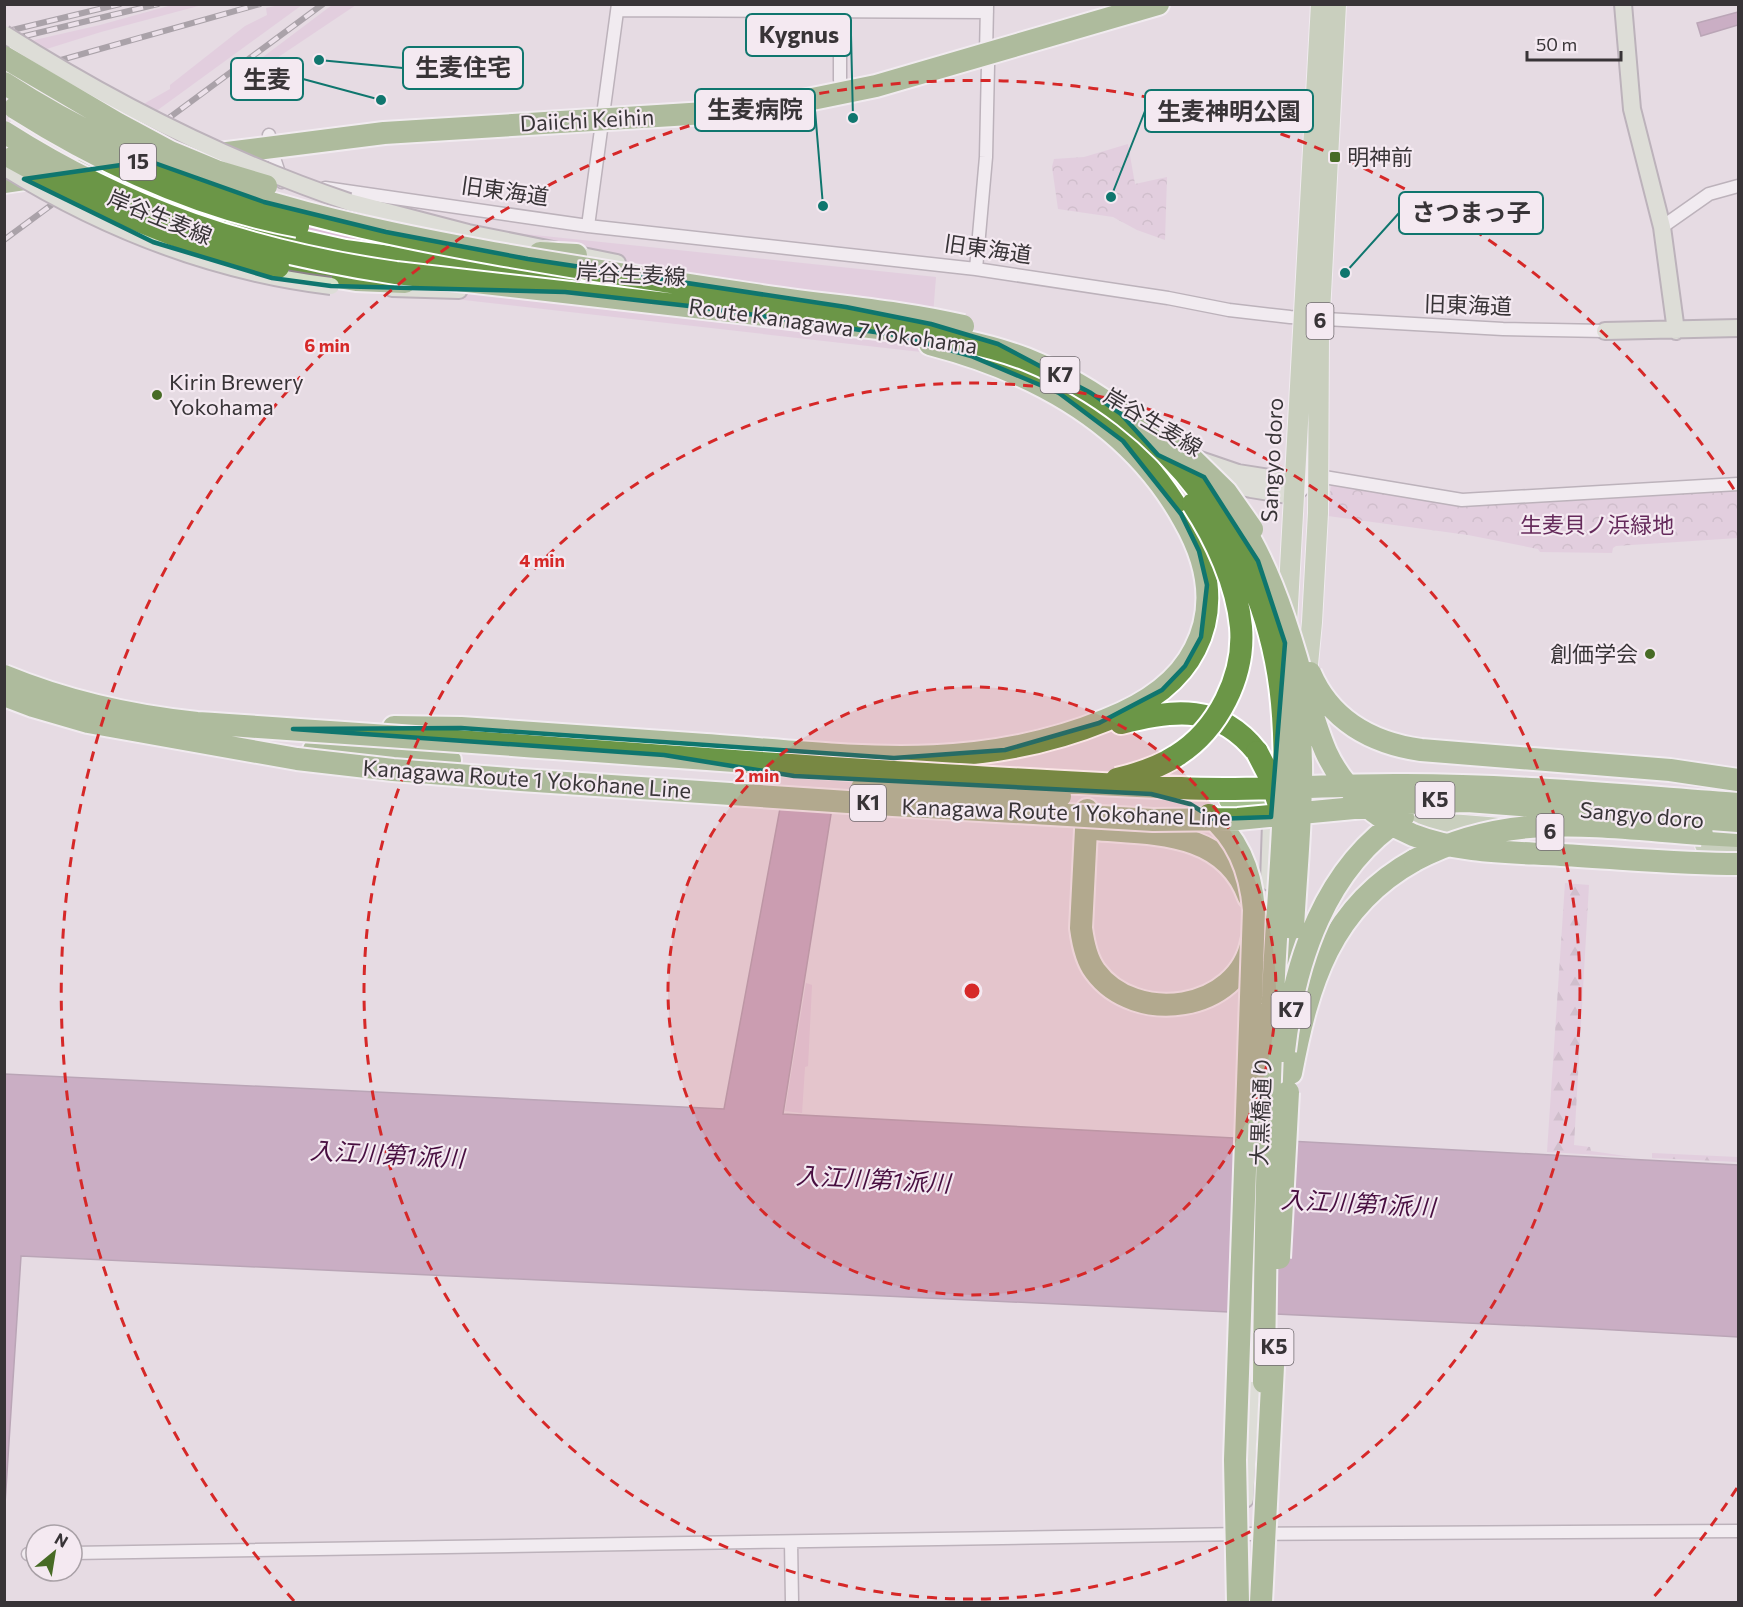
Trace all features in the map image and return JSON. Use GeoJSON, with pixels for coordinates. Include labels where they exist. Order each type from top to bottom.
{"type":"FeatureCollection","features":[{"type":"Feature","properties":{"kind":"highway","name":"Daiichi Keihin"},"geometry":{"type":"LineString","coordinates":[[4,182],[270,142],[401,119],[603,112],[722,112],[783,105],[876,86],[1116,4]]}},
{"type":"Feature","properties":{"kind":"highway","name":"Daiichi Keihin"},"geometry":{"type":"LineString","coordinates":[[603,112],[775,94],[986,47],[1158,4]]}},
{"type":"Feature","properties":{"kind":"highway"},"geometry":{"type":"LineString","coordinates":[[4,57],[118,124],[192,162],[408,229],[583,262]]}},
{"type":"Feature","properties":{"kind":"highway","name":"Route Kanagawa 7 Yokohama"},"geometry":{"type":"LineString","coordinates":[[4,83],[60,117],[118,147],[160,166],[229,192],[301,212],[438,243],[583,262],[757,296],[942,321],[997,335],[1061,361],[1123,398],[1160,429],[1207,481],[1244,534],[1258,561],[1279,618],[1297,696],[1301,744],[1288,1092]]}},
{"type":"Feature","properties":{"kind":"highway"},"geometry":{"type":"LineString","coordinates":[[4,100],[72,142],[136,175],[198,200],[248,215],[328,231],[583,262]]}},
{"type":"Feature","properties":{"kind":"highway"},"geometry":{"type":"LineString","coordinates":[[4,127],[113,181],[186,209],[286,239],[408,261],[664,295]]}},
{"type":"Feature","properties":{"kind":"highway","name":"Route Kanagawa 7 Yokohama"},"geometry":{"type":"LineString","coordinates":[[4,132],[55,163],[127,200],[241,241],[318,260],[356,267],[538,290],[851,324],[950,338],[997,349],[1071,380],[1114,407],[1152,438],[1186,473],[1213,508],[1236,547],[1257,591],[1273,644],[1278,672],[1284,729],[1284,769],[1267,1134],[1264,1382]]}},
{"type":"Feature","properties":{"kind":"highway","name":"Daiichi Keihin"},"geometry":{"type":"LineString","coordinates":[[4,165],[92,149],[270,142]]}},
{"type":"Feature","properties":{"kind":"highway"},"geometry":{"type":"LineString","coordinates":[[4,153],[128,218],[243,259],[316,275],[356,280],[538,290]]}},
{"type":"Feature","properties":{"kind":"highway"},"geometry":{"type":"LineString","coordinates":[[738,312],[896,335],[952,350],[1007,369],[1059,393],[1099,420],[1136,453],[1160,482],[1188,527],[1199,551],[1205,573],[1207,607],[1204,628],[1196,647],[1178,674],[1152,697],[1113,718],[1047,741]]}},
{"type":"Feature","properties":{"kind":"highway"},"geometry":{"type":"LineString","coordinates":[[929,790],[1096,782],[1133,775],[1164,763],[1195,741],[1218,712],[1235,675],[1241,639],[1240,618],[1233,591],[1208,530],[1176,478],[1137,430],[1102,398],[1051,363],[1011,344],[942,321]]}},
{"type":"Feature","properties":{"kind":"highway"},"geometry":{"type":"LineString","coordinates":[[1071,380],[1115,404],[1156,432],[1209,480],[1233,511],[1254,547],[1273,590],[1327,753],[1349,788],[1379,815],[1401,829],[1425,839],[1467,848],[1672,862],[1738,864]]}},
{"type":"Feature","properties":{"kind":"highway"},"geometry":{"type":"LineString","coordinates":[[1160,429],[1212,477],[1248,522],[1273,567],[1305,663],[1316,687],[1329,706],[1359,730],[1387,743],[1421,750],[1670,770],[1738,780]]}},
{"type":"Feature","properties":{"kind":"highway","name":"Kanagawa Route 1 Yokohane Line"},"geometry":{"type":"LineString","coordinates":[[4,676],[54,695],[139,716],[197,723],[1010,779],[1177,788],[1255,790],[1393,785],[1487,786],[1738,804]]}},
{"type":"Feature","properties":{"kind":"highway","name":"Kanagawa Route 1 Yokohane Line"},"geometry":{"type":"LineString","coordinates":[[4,695],[88,722],[297,759],[393,770],[892,805],[1192,820],[1290,815],[1407,803],[1467,801],[1738,821]]}},
{"type":"Feature","properties":{"kind":"highway"},"geometry":{"type":"LineString","coordinates":[[293,729],[461,728],[894,758],[948,757],[986,753],[1047,741],[1143,717],[1178,712],[1207,716],[1239,733],[1262,760],[1278,802],[1290,856],[1293,928]]}},
{"type":"Feature","properties":{"kind":"highway"},"geometry":{"type":"LineString","coordinates":[[167,736],[394,758],[450,759],[837,787],[1028,796],[1133,793],[1171,798],[1200,809],[1218,823],[1234,840],[1244,861],[1253,898],[1254,935],[1235,1460],[1239,1602]]}},
{"type":"Feature","properties":{"kind":"highway"},"geometry":{"type":"LineString","coordinates":[[664,755],[794,776],[1205,800]]}},
{"type":"Feature","properties":{"kind":"highway","name":"K5"},"geometry":{"type":"LineString","coordinates":[[1252,1602],[1287,1027],[1297,978],[1312,932],[1332,891],[1359,854],[1391,825],[1425,804],[1460,790],[1497,781],[1581,776],[1738,789]]}},
{"type":"Feature","properties":{"kind":"highway"},"geometry":{"type":"LineString","coordinates":[[892,805],[975,819],[1168,836],[1200,845],[1221,857],[1239,875],[1248,896],[1253,917],[1250,950],[1240,969],[1216,992],[1185,1004],[1162,1006],[1137,1001],[1115,989],[1096,972],[1086,951],[1082,922],[1087,810]]}},
{"type":"Feature","properties":{"kind":"highway","name":"K5"},"geometry":{"type":"LineString","coordinates":[[1261,1602],[1288,1092],[1307,1000],[1328,948],[1338,931],[1360,902],[1388,876],[1408,863],[1455,841],[1497,830],[1573,825],[1738,836]]}},
{"type":"Feature","properties":{"kind":"main road","name":"Sangyo doro"},"geometry":{"type":"LineString","coordinates":[[1325,5],[1303,486],[1318,513],[1312,622],[1296,800],[1362,817],[1738,848]]}},
{"type":"Feature","properties":{"kind":"main road","name":"Sangyo doro"},"geometry":{"type":"LineString","coordinates":[[1312,319],[1319,377],[1287,622],[1271,800],[1271,823],[1362,817]]}},
{"type":"Feature","properties":{"kind":"main road"},"geometry":{"type":"LineString","coordinates":[[1205,800],[1296,800]]}},
{"type":"Feature","properties":{"kind":"main road"},"geometry":{"type":"LineString","coordinates":[[1087,810],[1271,823]]}},
{"type":"Feature","properties":{"kind":"street"},"geometry":{"type":"LineString","coordinates":[[1623,4],[1632,109],[1662,227],[1676,331]]}},
{"type":"Feature","properties":{"kind":"street"},"geometry":{"type":"LineString","coordinates":[[588,226],[618,7],[987,8],[986,158],[976,268]]}},
{"type":"Feature","properties":{"kind":"street"},"geometry":{"type":"LineString","coordinates":[[840,8],[840,80]]}},
{"type":"Feature","properties":{"kind":"street","name":"岸谷生麦線"},"geometry":{"type":"LineString","coordinates":[[4,34],[74,77],[157,122],[229,156],[309,189],[424,223],[583,262],[896,317],[967,334],[1015,351],[1054,371],[1143,429],[1188,454],[1271,486]]}},
{"type":"Feature","properties":{"kind":"street","name":"旧東海道"},"geometry":{"type":"LineString","coordinates":[[270,142],[282,183],[588,226],[976,268],[1168,298],[1229,310],[1312,319],[1503,329],[1676,331],[1738,328]]}},
{"type":"Feature","properties":{"kind":"street","name":"岸谷生麦線"},"geometry":{"type":"LineString","coordinates":[[4,165],[67,202],[153,242],[233,269],[272,278],[331,286],[664,295],[893,332],[962,347],[1009,365],[1053,387],[1143,446],[1184,468],[1219,482],[1303,486]]}},
{"type":"Feature","properties":{"kind":"street"},"geometry":{"type":"LineString","coordinates":[[1662,227],[1708,194],[1738,186]]}},
{"type":"Feature","properties":{"kind":"street"},"geometry":{"type":"LineString","coordinates":[[1303,486],[1462,500],[1738,484]]}},
{"type":"Feature","properties":{"kind":"street","name":"大黒橋通り"},"geometry":{"type":"LineString","coordinates":[[1261,1602],[1273,1396],[1274,1319],[1296,800]]}},
{"type":"Feature","properties":{"kind":"street","name":"大黒橋通り"},"geometry":{"type":"LineString","coordinates":[[1239,1602],[1264,1137],[1271,823]]}},
{"type":"Feature","properties":{"kind":"street"},"geometry":{"type":"LineString","coordinates":[[84,1553],[1243,1534],[1738,1531]]}},
{"type":"Feature","properties":{"kind":"street"},"geometry":{"type":"LineString","coordinates":[[790,1542],[792,1602]]}},
{"type":"Feature","properties":{"kind":"highlighted area"},"geometry":{"type":"Polygon","coordinates":[[[149,161],[264,202],[386,232],[528,259],[846,307],[931,324],[998,344],[1091,393],[1121,414],[1158,455],[1204,477],[1258,561],[1285,643],[1271,817],[1214,819],[1190,804],[1151,794],[794,776],[664,755],[293,729],[461,728],[894,758],[1005,750],[1099,723],[1162,690],[1185,666],[1201,637],[1207,585],[1199,551],[1181,514],[1123,441],[1059,393],[971,356],[896,335],[698,307],[565,292],[331,286],[272,278],[153,242],[24,179],[149,161]]]}},
{"type":"Feature","properties":{"kind":"green space"},"geometry":{"type":"Polygon","coordinates":[[[172,5],[202,5],[101,32],[5,62],[4,47],[100,25],[172,5]]]}},
{"type":"Feature","properties":{"kind":"green space"},"geometry":{"type":"Polygon","coordinates":[[[279,5],[302,5],[122,136],[111,129],[147,102],[170,89],[170,85],[245,26],[267,15],[266,8],[279,5]]]}},
{"type":"Feature","properties":{"kind":"green space"},"geometry":{"type":"Polygon","coordinates":[[[332,5],[356,5],[256,72],[251,66],[332,5]]]}},
{"type":"Feature","properties":{"kind":"green space"},"geometry":{"type":"Polygon","coordinates":[[[1128,144],[1135,184],[1167,177],[1165,240],[1137,230],[1113,217],[1058,209],[1052,167],[1054,159],[1084,157],[1128,144]]]}},
{"type":"Feature","properties":{"kind":"green space"},"geometry":{"type":"Polygon","coordinates":[[[219,202],[936,277],[930,353],[218,272],[219,202]]]}},
{"type":"Feature","properties":{"kind":"green space","name":"生麦貝ノ浜緑地"},"geometry":{"type":"Polygon","coordinates":[[[1331,483],[1461,506],[1738,488],[1738,538],[1616,546],[1612,553],[1540,552],[1538,549],[1468,535],[1328,516],[1331,483]]]}},
{"type":"Feature","properties":{"kind":"green space"},"geometry":{"type":"Polygon","coordinates":[[[1565,883],[1589,885],[1574,1145],[1590,1147],[1591,1151],[1632,1157],[1547,1152],[1565,883]]]}},
{"type":"Feature","properties":{"kind":"green space"},"geometry":{"type":"Polygon","coordinates":[[[806,983],[812,985],[808,1066],[805,1067],[802,1113],[785,1111],[806,983]]]}},
{"type":"Feature","properties":{"kind":"green space"},"geometry":{"type":"Polygon","coordinates":[[[1652,1153],[1738,1157],[1738,1162],[1652,1158],[1652,1153]]]}},
{"type":"Feature","properties":{"kind":"water"},"geometry":{"type":"Polygon","coordinates":[[[1738,12],[1738,25],[1701,36],[1697,23],[1738,12]]]}},
{"type":"Feature","properties":{"kind":"water","name":"入江川第1派川"},"geometry":{"type":"Polygon","coordinates":[[[781,803],[832,808],[783,1114],[1738,1165],[1738,1337],[21,1256],[5,1504],[5,1074],[724,1109],[781,803]]]}},
{"type":"Feature","properties":{"kind":"railway"},"geometry":{"type":"LineString","coordinates":[[4,32],[120,4]]}},
{"type":"Feature","properties":{"kind":"railway"},"geometry":{"type":"LineString","coordinates":[[4,41],[158,4]]}},
{"type":"Feature","properties":{"kind":"railway"},"geometry":{"type":"LineString","coordinates":[[4,76],[260,4]]}},
{"type":"Feature","properties":{"kind":"railway"},"geometry":{"type":"LineString","coordinates":[[4,240],[323,4]]}},
{"type":"Feature","properties":{"kind":"place","name":"生麦住宅"},"geometry":{"type":"Point","coordinates":[319,60]}},
{"type":"Feature","properties":{"kind":"place","name":"生麦"},"geometry":{"type":"Point","coordinates":[381,100]}},
{"type":"Feature","properties":{"kind":"place","name":"Kygnus"},"geometry":{"type":"Point","coordinates":[853,118]}},
{"type":"Feature","properties":{"kind":"place","name":"明神前"},"geometry":{"type":"Point","coordinates":[1335,157]}},
{"type":"Feature","properties":{"kind":"place","name":"生麦神明公園"},"geometry":{"type":"Point","coordinates":[1111,197]}},
{"type":"Feature","properties":{"kind":"place","name":"生麦病院"},"geometry":{"type":"Point","coordinates":[823,206]}},
{"type":"Feature","properties":{"kind":"place","name":"さつまっ子"},"geometry":{"type":"Point","coordinates":[1345,273]}},
{"type":"Feature","properties":{"kind":"place","name":"Kirin Brewery Yokohama"},"geometry":{"type":"Point","coordinates":[157,395]}},
{"type":"Feature","properties":{"kind":"place","name":"創価学会"},"geometry":{"type":"Point","coordinates":[1650,654]}}]}
